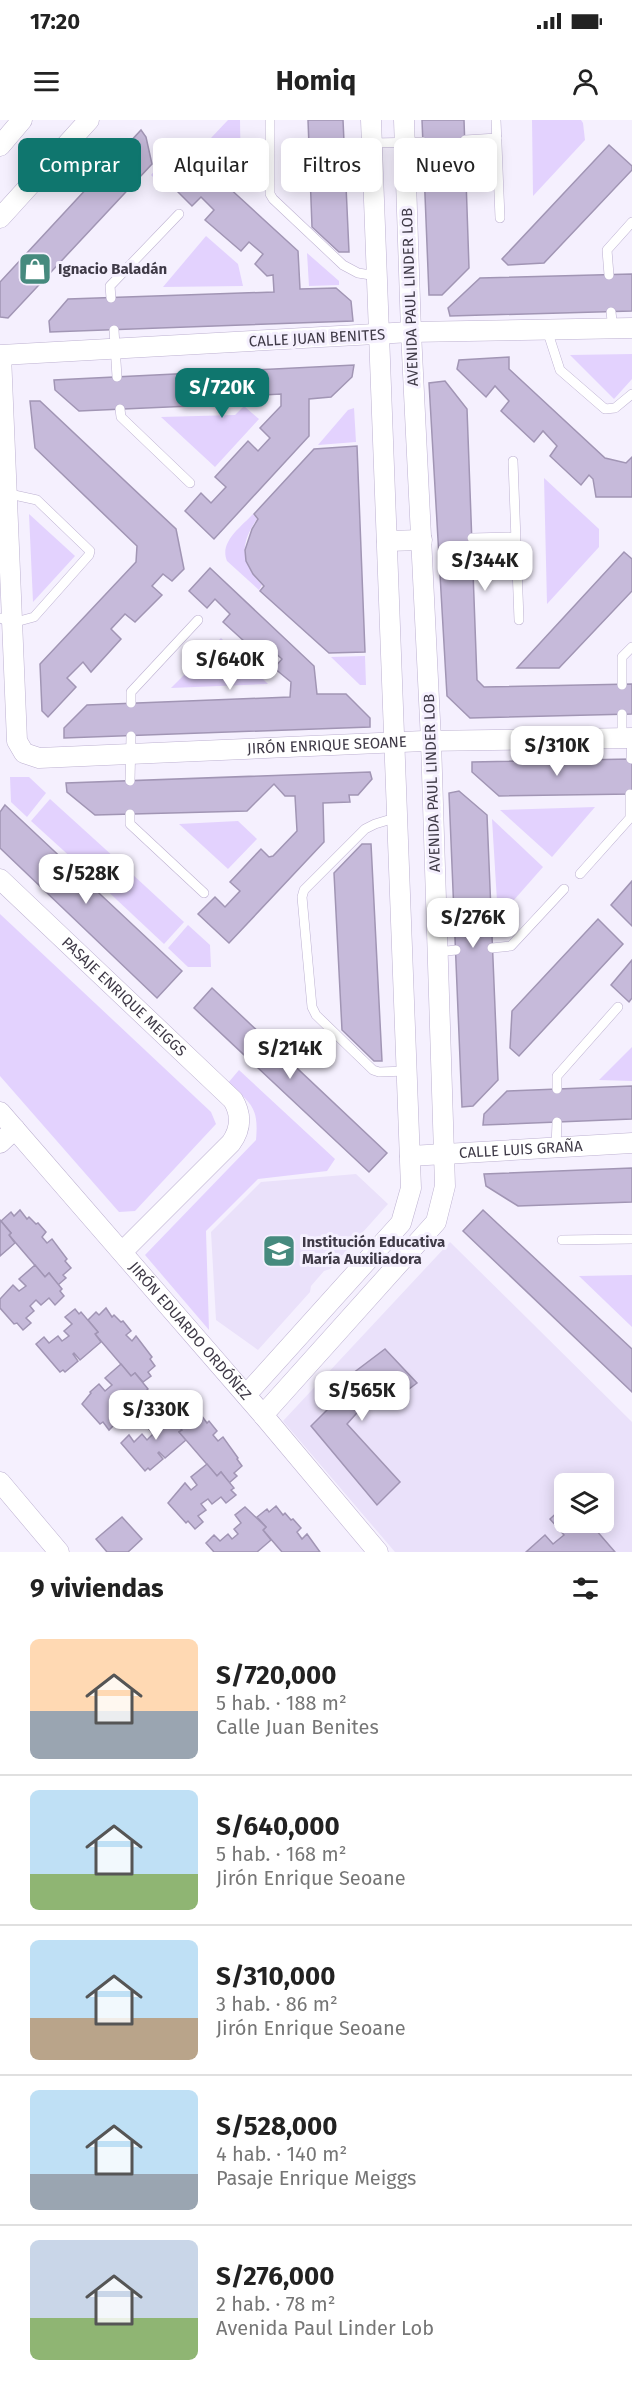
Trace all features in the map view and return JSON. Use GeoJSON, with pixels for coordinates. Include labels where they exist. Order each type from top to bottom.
{"type":"FeatureCollection","features":[{"type":"Feature","properties":{"kind":"street"},"geometry":{"type":"LineString","coordinates":[[0,146],[22,120]]}},
{"type":"Feature","properties":{"kind":"street"},"geometry":{"type":"LineString","coordinates":[[0,218],[88,120]]}},
{"type":"Feature","properties":{"kind":"street"},"geometry":{"type":"LineString","coordinates":[[371,120],[372,138]]}},
{"type":"Feature","properties":{"kind":"street","name":"AVENIDA PAUL LINDER LOB"},"geometry":{"type":"LineString","coordinates":[[404,120],[412,138]]}},
{"type":"Feature","properties":{"kind":"street"},"geometry":{"type":"LineString","coordinates":[[246,1395],[401,1222],[411,1188],[374,192]]}},
{"type":"Feature","properties":{"kind":"street","name":"AVENIDA PAUL LINDER LOB"},"geometry":{"type":"LineString","coordinates":[[263,1415],[436,1222],[445,1186],[443,1152],[446,951],[431,741],[427,540],[411,332],[413,192]]}},
{"type":"Feature","properties":{"kind":"street","name":"CALLE JUAN BENITES"},"geometry":{"type":"LineString","coordinates":[[1,355],[114,339],[547,330],[619,323]]}},
{"type":"Feature","properties":{"kind":"street"},"geometry":{"type":"LineString","coordinates":[[1,355],[6,620]]}},
{"type":"Feature","properties":{"kind":"street"},"geometry":{"type":"LineString","coordinates":[[387,541],[427,540]]}},
{"type":"Feature","properties":{"kind":"street","name":"JIRÓN ENRIQUE SEOANE"},"geometry":{"type":"LineString","coordinates":[[6,620],[17,741],[24,753],[39,758],[131,745],[627,738]]}},
{"type":"Feature","properties":{"kind":"street","name":"PASAJE ENRIQUE MEIGGS"},"geometry":{"type":"LineString","coordinates":[[0,879],[233,1100],[237,1107],[240,1120],[231,1143],[122,1252]]}},
{"type":"Feature","properties":{"kind":"street"},"geometry":{"type":"LineString","coordinates":[[403,953],[446,951]]}},
{"type":"Feature","properties":{"kind":"street","name":"JIRÓN EDUARDO ORDÓÑEZ"},"geometry":{"type":"LineString","coordinates":[[0,1112],[246,1395],[378,1552]]}},
{"type":"Feature","properties":{"kind":"street"},"geometry":{"type":"LineString","coordinates":[[0,1143],[15,1129]]}},
{"type":"Feature","properties":{"kind":"street","name":"CALLE LUIS GRAÑA"},"geometry":{"type":"LineString","coordinates":[[410,1156],[443,1152],[632,1143]]}},
{"type":"Feature","properties":{"kind":"street"},"geometry":{"type":"LineString","coordinates":[[0,1482],[59,1552]]}},
{"type":"Feature","properties":{"kind":"lane"},"geometry":{"type":"LineString","coordinates":[[270,120],[270,194],[273,199],[343,265],[358,273],[377,276]]}},
{"type":"Feature","properties":{"kind":"lane"},"geometry":{"type":"LineString","coordinates":[[496,120],[500,219]]}},
{"type":"Feature","properties":{"kind":"lane"},"geometry":{"type":"LineString","coordinates":[[111,298],[110,286],[178,214]]}},
{"type":"Feature","properties":{"kind":"lane"},"geometry":{"type":"LineString","coordinates":[[609,275],[607,250],[632,222]]}},
{"type":"Feature","properties":{"kind":"lane"},"geometry":{"type":"LineString","coordinates":[[547,330],[560,370],[605,408],[615,408],[632,394]]}},
{"type":"Feature","properties":{"kind":"lane"},"geometry":{"type":"LineString","coordinates":[[114,339],[117,377]]}},
{"type":"Feature","properties":{"kind":"lane"},"geometry":{"type":"LineString","coordinates":[[120,409],[121,417],[190,483]]}},
{"type":"Feature","properties":{"kind":"lane"},"geometry":{"type":"LineString","coordinates":[[513,461],[519,620]]}},
{"type":"Feature","properties":{"kind":"lane"},"geometry":{"type":"LineString","coordinates":[[3,494],[37,500],[90,551],[89,555],[34,617],[6,620]]}},
{"type":"Feature","properties":{"kind":"lane"},"geometry":{"type":"LineString","coordinates":[[472,538],[515,537]]}},
{"type":"Feature","properties":{"kind":"lane"},"geometry":{"type":"LineString","coordinates":[[131,703],[131,692],[198,620]]}},
{"type":"Feature","properties":{"kind":"lane"},"geometry":{"type":"LineString","coordinates":[[622,685],[622,657],[632,647]]}},
{"type":"Feature","properties":{"kind":"lane"},"geometry":{"type":"LineString","coordinates":[[622,714],[631,759]]}},
{"type":"Feature","properties":{"kind":"lane"},"geometry":{"type":"LineString","coordinates":[[130,781],[131,745]]}},
{"type":"Feature","properties":{"kind":"lane"},"geometry":{"type":"LineString","coordinates":[[580,874],[630,818],[630,794]]}},
{"type":"Feature","properties":{"kind":"lane"},"geometry":{"type":"LineString","coordinates":[[130,814],[130,824],[204,893]]}},
{"type":"Feature","properties":{"kind":"lane"},"geometry":{"type":"LineString","coordinates":[[398,817],[365,829],[304,890],[302,897],[312,1007],[316,1015],[373,1070],[379,1072],[407,1071]]}},
{"type":"Feature","properties":{"kind":"lane"},"geometry":{"type":"LineString","coordinates":[[492,948],[512,946],[564,889]]}},
{"type":"Feature","properties":{"kind":"lane"},"geometry":{"type":"LineString","coordinates":[[557,1089],[557,1076],[618,1007]]}},
{"type":"Feature","properties":{"kind":"lane"},"geometry":{"type":"LineString","coordinates":[[556,1147],[557,1122]]}},
{"type":"Feature","properties":{"kind":"lane"},"geometry":{"type":"LineString","coordinates":[[562,1240],[632,1239]]}},
{"type":"Feature","properties":{"kind":"shaded area"},"geometry":{"type":"Polygon","coordinates":[[[228,120],[240,120],[240,138],[211,138],[228,120]]]}},
{"type":"Feature","properties":{"kind":"shaded area"},"geometry":{"type":"Polygon","coordinates":[[[532,120],[581,120],[585,140],[533,196],[532,120]]]}},
{"type":"Feature","properties":{"kind":"shaded area"},"geometry":{"type":"Polygon","coordinates":[[[206,236],[238,264],[243,286],[163,287],[206,236]]]}},
{"type":"Feature","properties":{"kind":"shaded area"},"geometry":{"type":"Polygon","coordinates":[[[307,253],[339,281],[339,285],[309,286],[307,253]]]}},
{"type":"Feature","properties":{"kind":"shaded area"},"geometry":{"type":"Polygon","coordinates":[[[632,354],[632,379],[614,399],[570,355],[632,354]]]}},
{"type":"Feature","properties":{"kind":"shaded area"},"geometry":{"type":"Polygon","coordinates":[[[244,406],[259,419],[215,467],[161,417],[235,415],[244,406]]]}},
{"type":"Feature","properties":{"kind":"shaded area"},"geometry":{"type":"Polygon","coordinates":[[[354,408],[356,442],[318,445],[348,410],[354,408]]]}},
{"type":"Feature","properties":{"kind":"shaded area"},"geometry":{"type":"Polygon","coordinates":[[[544,478],[599,529],[599,547],[547,604],[544,478]]]}},
{"type":"Feature","properties":{"kind":"shaded area"},"geometry":{"type":"Polygon","coordinates":[[[29,514],[75,556],[33,602],[29,514]]]}},
{"type":"Feature","properties":{"kind":"shaded area"},"geometry":{"type":"Polygon","coordinates":[[[253,514],[257,519],[247,537],[245,554],[250,569],[262,585],[259,590],[227,561],[225,554],[233,535],[253,514]]]}},
{"type":"Feature","properties":{"kind":"shaded area"},"geometry":{"type":"Polygon","coordinates":[[[221,638],[268,684],[171,688],[221,638]]]}},
{"type":"Feature","properties":{"kind":"shaded area"},"geometry":{"type":"Polygon","coordinates":[[[365,656],[366,685],[360,685],[331,657],[365,656]]]}},
{"type":"Feature","properties":{"kind":"shaded area"},"geometry":{"type":"Polygon","coordinates":[[[10,777],[29,777],[46,793],[27,817],[11,802],[10,777]]]}},
{"type":"Feature","properties":{"kind":"shaded area"},"geometry":{"type":"Polygon","coordinates":[[[50,799],[115,858],[96,880],[31,821],[50,799]]]}},
{"type":"Feature","properties":{"kind":"shaded area"},"geometry":{"type":"Polygon","coordinates":[[[595,807],[552,857],[500,810],[595,807]]]}},
{"type":"Feature","properties":{"kind":"shaded area"},"geometry":{"type":"Polygon","coordinates":[[[492,819],[543,867],[498,918],[492,819]]]}},
{"type":"Feature","properties":{"kind":"shaded area"},"geometry":{"type":"Polygon","coordinates":[[[238,821],[257,839],[228,869],[179,824],[238,821]]]}},
{"type":"Feature","properties":{"kind":"shaded area"},"geometry":{"type":"Polygon","coordinates":[[[119,862],[184,922],[164,944],[100,884],[119,862]]]}},
{"type":"Feature","properties":{"kind":"shaded area"},"geometry":{"type":"Polygon","coordinates":[[[0,914],[211,1112],[216,1124],[135,1211],[119,1212],[0,1076],[0,914]]]}},
{"type":"Feature","properties":{"kind":"shaded area"},"geometry":{"type":"Polygon","coordinates":[[[188,925],[210,945],[211,967],[188,967],[168,948],[188,925]]]}},
{"type":"Feature","properties":{"kind":"shaded area"},"geometry":{"type":"Polygon","coordinates":[[[632,1047],[632,1081],[599,1080],[632,1047]]]}},
{"type":"Feature","properties":{"kind":"shaded area"},"geometry":{"type":"Polygon","coordinates":[[[239,1070],[335,1159],[327,1171],[258,1179],[206,1231],[209,1330],[145,1255],[256,1140],[255,1113],[248,1101],[228,1083],[239,1070]]]}},
{"type":"Feature","properties":{"kind":"shaded area","name":"Institución Educativa María Auxiliadora"},"geometry":{"type":"Polygon","coordinates":[[[356,1174],[388,1204],[330,1269],[324,1271],[311,1286],[310,1292],[258,1350],[216,1320],[211,1232],[261,1182],[356,1174]]]}},
{"type":"Feature","properties":{"kind":"shaded area"},"geometry":{"type":"Polygon","coordinates":[[[450,1242],[632,1422],[632,1552],[395,1552],[283,1421],[450,1242]]]}},
{"type":"Feature","properties":{"kind":"shaded area"},"geometry":{"type":"Polygon","coordinates":[[[632,1275],[632,1327],[579,1276],[632,1275]]]}},
{"type":"Feature","properties":{"kind":"building"},"geometry":{"type":"Polygon","coordinates":[[[308,120],[343,120],[344,138],[309,138],[308,120]]]}},
{"type":"Feature","properties":{"kind":"building"},"geometry":{"type":"Polygon","coordinates":[[[422,120],[464,120],[465,138],[423,138],[422,120]]]}},
{"type":"Feature","properties":{"kind":"building"},"geometry":{"type":"Polygon","coordinates":[[[141,130],[146,137],[152,164],[141,176],[141,138],[134,138],[141,130]]]}},
{"type":"Feature","properties":{"kind":"building"},"geometry":{"type":"Polygon","coordinates":[[[609,145],[632,166],[632,170],[544,263],[508,265],[502,259],[609,145]]]}},
{"type":"Feature","properties":{"kind":"building"},"geometry":{"type":"Polygon","coordinates":[[[83,192],[126,192],[8,318],[0,317],[0,282],[83,192]]]}},
{"type":"Feature","properties":{"kind":"building"},"geometry":{"type":"Polygon","coordinates":[[[178,192],[234,192],[298,251],[300,289],[336,288],[351,301],[353,321],[50,332],[49,321],[68,299],[274,292],[273,275],[267,276],[255,264],[263,254],[249,242],[241,251],[205,220],[214,210],[201,197],[192,206],[178,192]]]}},
{"type":"Feature","properties":{"kind":"building"},"geometry":{"type":"Polygon","coordinates":[[[311,192],[346,192],[349,252],[339,252],[312,227],[311,192]]]}},
{"type":"Feature","properties":{"kind":"building"},"geometry":{"type":"Polygon","coordinates":[[[425,192],[466,192],[469,268],[442,295],[429,295],[425,192]]]}},
{"type":"Feature","properties":{"kind":"building"},"geometry":{"type":"Polygon","coordinates":[[[632,274],[632,311],[450,316],[448,308],[480,278],[632,274]]]}},
{"type":"Feature","properties":{"kind":"building"},"geometry":{"type":"Polygon","coordinates":[[[509,357],[509,369],[605,458],[626,463],[632,457],[632,497],[596,497],[593,479],[589,475],[581,485],[550,456],[557,446],[543,431],[534,442],[501,411],[509,401],[495,386],[486,397],[457,369],[459,360],[509,357]]]}},
{"type":"Feature","properties":{"kind":"building"},"geometry":{"type":"Polygon","coordinates":[[[354,365],[352,377],[331,397],[309,399],[309,436],[214,539],[185,511],[201,493],[211,503],[226,487],[215,477],[248,441],[258,451],[270,438],[260,428],[281,406],[281,394],[246,396],[235,404],[79,411],[55,390],[54,380],[354,365]]]}},
{"type":"Feature","properties":{"kind":"building"},"geometry":{"type":"Polygon","coordinates":[[[445,381],[467,409],[477,680],[484,687],[632,684],[632,714],[470,718],[447,696],[429,383],[445,381]]]}},
{"type":"Feature","properties":{"kind":"building"},"geometry":{"type":"Polygon","coordinates":[[[30,401],[40,401],[176,529],[184,569],[172,581],[163,574],[152,586],[162,595],[135,622],[125,614],[111,629],[121,639],[91,672],[83,662],[67,678],[76,687],[48,717],[42,711],[40,664],[136,562],[137,546],[35,448],[30,401]]]}},
{"type":"Feature","properties":{"kind":"building"},"geometry":{"type":"Polygon","coordinates":[[[357,446],[365,652],[329,653],[260,591],[264,586],[253,574],[246,561],[245,550],[258,519],[254,514],[314,449],[357,446]]]}},
{"type":"Feature","properties":{"kind":"building"},"geometry":{"type":"Polygon","coordinates":[[[624,552],[632,559],[632,591],[559,668],[517,668],[624,552]]]}},
{"type":"Feature","properties":{"kind":"building"},"geometry":{"type":"Polygon","coordinates":[[[210,568],[314,666],[317,694],[346,694],[370,718],[370,727],[64,738],[64,728],[87,705],[290,697],[291,682],[274,668],[282,659],[265,644],[257,653],[223,622],[230,614],[215,599],[207,608],[189,591],[210,568]]]}},
{"type":"Feature","properties":{"kind":"building"},"geometry":{"type":"Polygon","coordinates":[[[632,759],[632,794],[499,796],[472,772],[472,762],[632,759]]]}},
{"type":"Feature","properties":{"kind":"building"},"geometry":{"type":"Polygon","coordinates":[[[370,772],[372,779],[358,795],[349,795],[350,802],[323,803],[324,842],[229,943],[198,914],[215,897],[225,907],[240,891],[230,882],[261,849],[269,857],[273,856],[297,831],[295,796],[285,796],[274,784],[247,811],[95,815],[67,792],[66,783],[370,772]]]}},
{"type":"Feature","properties":{"kind":"building"},"geometry":{"type":"Polygon","coordinates":[[[459,791],[487,815],[498,1080],[473,1106],[462,1107],[449,793],[459,791]]]}},
{"type":"Feature","properties":{"kind":"building"},"geometry":{"type":"Polygon","coordinates":[[[5,805],[182,971],[157,998],[0,848],[0,812],[5,805]]]}},
{"type":"Feature","properties":{"kind":"building"},"geometry":{"type":"Polygon","coordinates":[[[362,844],[371,844],[382,1061],[374,1061],[342,1030],[334,873],[362,844]]]}},
{"type":"Feature","properties":{"kind":"building"},"geometry":{"type":"Polygon","coordinates":[[[632,881],[632,926],[611,905],[632,881]]]}},
{"type":"Feature","properties":{"kind":"building"},"geometry":{"type":"Polygon","coordinates":[[[598,919],[623,944],[519,1056],[510,1048],[512,1011],[598,919]]]}},
{"type":"Feature","properties":{"kind":"building"},"geometry":{"type":"Polygon","coordinates":[[[632,960],[632,998],[629,1002],[611,985],[632,960]]]}},
{"type":"Feature","properties":{"kind":"building"},"geometry":{"type":"Polygon","coordinates":[[[212,988],[387,1153],[369,1172],[194,1008],[212,988]]]}},
{"type":"Feature","properties":{"kind":"building"},"geometry":{"type":"Polygon","coordinates":[[[632,1086],[632,1119],[483,1125],[484,1114],[507,1091],[632,1086]]]}},
{"type":"Feature","properties":{"kind":"building"},"geometry":{"type":"Polygon","coordinates":[[[632,1168],[632,1202],[518,1206],[486,1186],[484,1174],[632,1168]]]}},
{"type":"Feature","properties":{"kind":"building"},"geometry":{"type":"Polygon","coordinates":[[[20,1210],[27,1219],[29,1217],[36,1224],[38,1223],[46,1232],[42,1237],[47,1243],[52,1239],[67,1259],[65,1261],[71,1268],[63,1275],[66,1278],[58,1285],[49,1273],[45,1277],[9,1235],[11,1233],[1,1221],[11,1212],[14,1216],[20,1210]]]}},
{"type":"Feature","properties":{"kind":"building"},"geometry":{"type":"Polygon","coordinates":[[[483,1210],[632,1349],[632,1392],[463,1231],[483,1210]]]}},
{"type":"Feature","properties":{"kind":"building"},"geometry":{"type":"Polygon","coordinates":[[[0,1220],[11,1233],[9,1235],[15,1243],[0,1256],[0,1220]]]}},
{"type":"Feature","properties":{"kind":"building"},"geometry":{"type":"Polygon","coordinates":[[[35,1265],[45,1277],[49,1273],[62,1289],[60,1291],[64,1296],[55,1305],[49,1298],[41,1305],[36,1300],[30,1306],[34,1311],[26,1318],[31,1323],[23,1330],[17,1323],[14,1324],[0,1308],[0,1299],[13,1285],[19,1291],[26,1286],[19,1279],[35,1265]]]}},
{"type":"Feature","properties":{"kind":"building"},"geometry":{"type":"Polygon","coordinates":[[[106,1308],[112,1317],[114,1315],[121,1322],[123,1321],[131,1331],[126,1335],[132,1341],[136,1336],[152,1357],[150,1359],[155,1366],[148,1372],[151,1376],[143,1382],[135,1373],[131,1376],[95,1334],[98,1332],[88,1320],[96,1312],[99,1315],[106,1308]]]}},
{"type":"Feature","properties":{"kind":"building"},"geometry":{"type":"Polygon","coordinates":[[[75,1309],[79,1314],[81,1312],[98,1332],[95,1334],[101,1342],[80,1360],[74,1353],[78,1361],[65,1372],[63,1370],[60,1372],[36,1344],[44,1337],[49,1343],[58,1336],[62,1341],[69,1336],[64,1331],[72,1324],[65,1317],[75,1309]]]}},
{"type":"Feature","properties":{"kind":"building"},"geometry":{"type":"Polygon","coordinates":[[[385,1349],[417,1383],[393,1401],[381,1386],[347,1424],[400,1482],[377,1505],[311,1426],[333,1404],[324,1395],[385,1349]]]}},
{"type":"Feature","properties":{"kind":"building"},"geometry":{"type":"Polygon","coordinates":[[[121,1364],[131,1376],[135,1373],[148,1389],[146,1391],[150,1396],[141,1404],[135,1398],[127,1405],[122,1399],[116,1405],[120,1410],[112,1417],[117,1422],[109,1430],[103,1422],[100,1424],[82,1404],[99,1384],[105,1391],[112,1385],[105,1378],[121,1364]]]}},
{"type":"Feature","properties":{"kind":"building"},"geometry":{"type":"Polygon","coordinates":[[[160,1407],[164,1412],[166,1410],[182,1430],[179,1432],[186,1440],[165,1458],[159,1452],[163,1459],[150,1470],[148,1468],[145,1471],[121,1443],[129,1435],[134,1442],[142,1434],[147,1440],[153,1434],[149,1429],[156,1422],[150,1415],[160,1407]]]}},
{"type":"Feature","properties":{"kind":"building"},"geometry":{"type":"Polygon","coordinates":[[[192,1408],[199,1417],[201,1415],[207,1423],[209,1421],[217,1431],[213,1435],[218,1441],[223,1437],[242,1466],[234,1473],[237,1476],[229,1483],[221,1472],[217,1476],[179,1432],[182,1430],[173,1419],[182,1410],[185,1414],[192,1408]]]}},
{"type":"Feature","properties":{"kind":"building"},"geometry":{"type":"Polygon","coordinates":[[[207,1464],[217,1476],[221,1472],[234,1488],[231,1490],[236,1495],[226,1503],[221,1497],[212,1504],[208,1499],[201,1504],[206,1510],[198,1516],[203,1522],[195,1529],[188,1521],[186,1523],[168,1503],[185,1483],[191,1490],[197,1485],[191,1477],[207,1464]]]}},
{"type":"Feature","properties":{"kind":"building"},"geometry":{"type":"Polygon","coordinates":[[[276,1506],[283,1515],[285,1513],[301,1528],[297,1532],[302,1539],[307,1534],[320,1552],[282,1552],[263,1530],[266,1527],[257,1517],[267,1509],[269,1512],[276,1506]]]}},
{"type":"Feature","properties":{"kind":"building"},"geometry":{"type":"Polygon","coordinates":[[[245,1507],[266,1527],[263,1530],[271,1540],[257,1552],[214,1552],[206,1543],[214,1535],[220,1541],[228,1534],[232,1539],[238,1534],[234,1529],[241,1523],[235,1515],[245,1507]]]}},
{"type":"Feature","properties":{"kind":"building"},"geometry":{"type":"Polygon","coordinates":[[[122,1517],[142,1539],[128,1552],[107,1552],[96,1539],[122,1517]]]}},
{"type":"Feature","properties":{"kind":"building"},"geometry":{"type":"Polygon","coordinates":[[[562,1533],[599,1533],[615,1552],[526,1552],[545,1535],[553,1544],[564,1535],[562,1533]]]}},
{"type":"Feature","properties":{"kind":"place","name":"Ignacio Baladán"},"geometry":{"type":"Point","coordinates":[35,269]}},
{"type":"Feature","properties":{"kind":"place","name":"Institución Educativa María Auxiliadora"},"geometry":{"type":"Point","coordinates":[279,1251]}}]}
